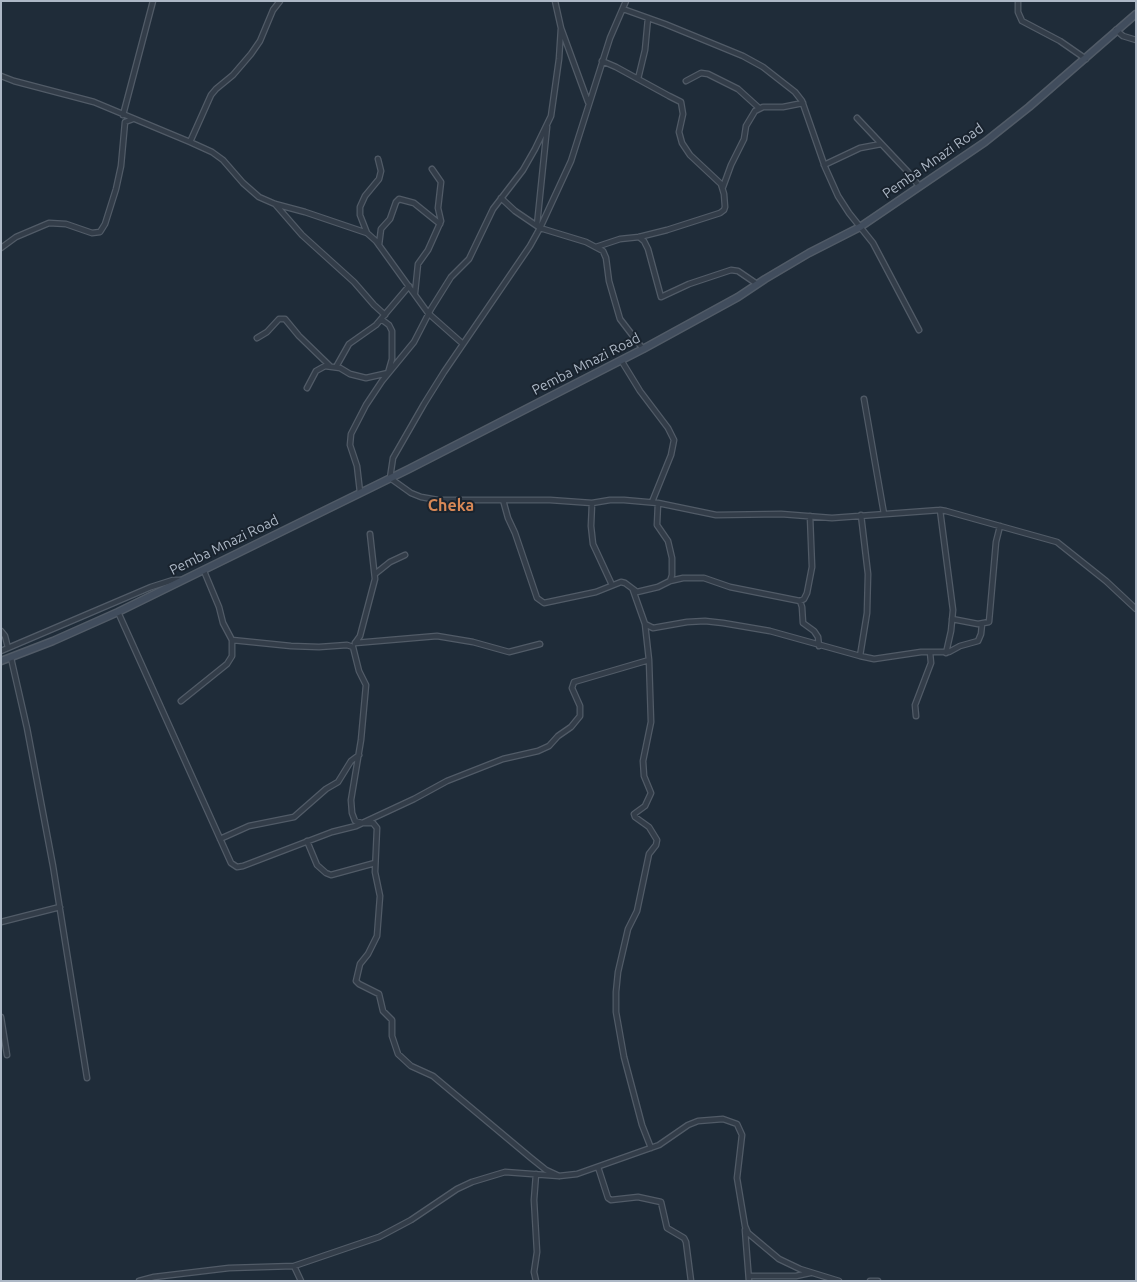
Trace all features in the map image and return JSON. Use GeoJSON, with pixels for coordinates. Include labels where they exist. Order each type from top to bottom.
{"type":"FeatureCollection","features":[{"type":"Feature","properties":{"kind":"main road","name":"Pemba Mnazi Road"},"geometry":{"type":"LineString","coordinates":[[1,661],[118,612],[390,478],[643,349],[738,297],[809,253],[860,228],[985,142],[1029,107],[1136,14]]}},
{"type":"Feature","properties":{"kind":"street"},"geometry":{"type":"LineString","coordinates":[[123,115],[153,1]]}},
{"type":"Feature","properties":{"kind":"street"},"geometry":{"type":"LineString","coordinates":[[190,142],[211,95],[251,54],[260,41],[273,10],[280,1]]}},
{"type":"Feature","properties":{"kind":"street"},"geometry":{"type":"LineString","coordinates":[[555,1],[556,14],[589,103]]}},
{"type":"Feature","properties":{"kind":"street"},"geometry":{"type":"LineString","coordinates":[[626,1],[602,61],[571,161],[530,246],[444,372],[396,451],[391,465],[390,478],[411,493],[428,499],[592,503],[617,499],[655,502],[716,515],[780,514],[832,518],[940,510],[1057,542],[1106,581],[1136,609]]}},
{"type":"Feature","properties":{"kind":"street"},"geometry":{"type":"LineString","coordinates":[[1018,1],[1018,12],[1022,21],[1060,40],[1086,58]]}},
{"type":"Feature","properties":{"kind":"street"},"geometry":{"type":"LineString","coordinates":[[623,9],[743,56],[756,63],[795,92],[803,103],[824,164],[838,196],[873,243],[919,330]]}},
{"type":"Feature","properties":{"kind":"street"},"geometry":{"type":"LineString","coordinates":[[638,79],[645,50],[648,18]]}},
{"type":"Feature","properties":{"kind":"street"},"geometry":{"type":"LineString","coordinates":[[360,492],[349,440],[363,411],[388,373],[414,342],[428,313],[451,277],[469,259],[493,209],[528,162],[551,116],[561,28]]}},
{"type":"Feature","properties":{"kind":"street"},"geometry":{"type":"LineString","coordinates":[[1116,30],[1123,36],[1136,40]]}},
{"type":"Feature","properties":{"kind":"street"},"geometry":{"type":"LineString","coordinates":[[602,61],[681,102],[683,114],[679,132],[682,143],[690,155],[714,176],[723,187]]}},
{"type":"Feature","properties":{"kind":"street"},"geometry":{"type":"LineString","coordinates":[[686,81],[701,73],[708,74],[738,89],[759,108],[783,108],[803,103]]}},
{"type":"Feature","properties":{"kind":"street"},"geometry":{"type":"LineString","coordinates":[[1,76],[94,102],[190,142],[212,152],[223,160],[243,183],[259,196],[275,204],[306,212],[367,233]]}},
{"type":"Feature","properties":{"kind":"street"},"geometry":{"type":"LineString","coordinates":[[596,247],[620,239],[654,234],[720,213],[724,210],[723,187],[744,138],[746,126],[752,115],[759,108]]}},
{"type":"Feature","properties":{"kind":"street"},"geometry":{"type":"LineString","coordinates":[[857,118],[919,186]]}},
{"type":"Feature","properties":{"kind":"street"},"geometry":{"type":"LineString","coordinates":[[1,248],[16,237],[49,223],[66,224],[92,233],[100,232],[105,224],[116,189],[125,122],[132,119]]}},
{"type":"Feature","properties":{"kind":"street"},"geometry":{"type":"LineString","coordinates":[[539,226],[547,125]]}},
{"type":"Feature","properties":{"kind":"street"},"geometry":{"type":"LineString","coordinates":[[824,164],[860,148],[881,144]]}},
{"type":"Feature","properties":{"kind":"street"},"geometry":{"type":"LineString","coordinates":[[378,159],[381,171],[379,180],[365,196],[360,206],[360,215],[367,233],[379,245],[428,313],[463,344]]}},
{"type":"Feature","properties":{"kind":"street"},"geometry":{"type":"LineString","coordinates":[[415,294],[418,264],[428,250],[440,224],[438,203],[442,182],[432,169]]}},
{"type":"Feature","properties":{"kind":"street"},"geometry":{"type":"LineString","coordinates":[[501,198],[521,216],[539,226],[586,242],[603,251],[620,319],[643,349]]}},
{"type":"Feature","properties":{"kind":"street"},"geometry":{"type":"LineString","coordinates":[[379,245],[381,229],[390,219],[396,202],[399,199],[414,203],[440,224]]}},
{"type":"Feature","properties":{"kind":"street"},"geometry":{"type":"LineString","coordinates":[[275,204],[302,235],[354,282],[384,315]]}},
{"type":"Feature","properties":{"kind":"street"},"geometry":{"type":"LineString","coordinates":[[639,237],[644,241],[648,249],[661,297],[689,284],[731,270],[738,272],[757,284]]}},
{"type":"Feature","properties":{"kind":"street"},"geometry":{"type":"LineString","coordinates":[[307,388],[316,372],[322,367],[333,366],[349,344],[371,330],[409,286]]}},
{"type":"Feature","properties":{"kind":"street"},"geometry":{"type":"LineString","coordinates":[[256,338],[267,332],[279,319],[285,318],[299,336],[333,366],[350,374],[366,378],[388,373]]}},
{"type":"Feature","properties":{"kind":"street"},"geometry":{"type":"LineString","coordinates":[[381,319],[389,325],[392,331],[392,359],[388,373]]}},
{"type":"Feature","properties":{"kind":"street"},"geometry":{"type":"LineString","coordinates":[[621,360],[674,440],[671,455],[655,502],[657,525],[668,541],[672,558],[670,581]]}},
{"type":"Feature","properties":{"kind":"street"},"geometry":{"type":"LineString","coordinates":[[864,399],[884,514]]}},
{"type":"Feature","properties":{"kind":"street"},"geometry":{"type":"LineString","coordinates":[[503,500],[540,601],[544,603],[596,592],[620,582],[625,583],[632,590],[645,624],[649,660],[651,722],[643,761],[644,776],[651,793],[645,806],[634,814],[635,817],[649,827],[656,840],[656,845],[649,854],[637,911],[628,929],[618,972],[616,1012],[624,1057],[642,1125],[651,1148]]}},
{"type":"Feature","properties":{"kind":"street"},"geometry":{"type":"LineString","coordinates":[[592,503],[591,526],[593,544],[612,585]]}},
{"type":"Feature","properties":{"kind":"street"},"geometry":{"type":"LineString","coordinates":[[940,510],[952,597],[952,631],[946,653]]}},
{"type":"Feature","properties":{"kind":"street"},"geometry":{"type":"LineString","coordinates":[[860,656],[867,613],[868,574],[862,515]]}},
{"type":"Feature","properties":{"kind":"street"},"geometry":{"type":"LineString","coordinates":[[632,590],[642,592],[683,578],[704,578],[730,587],[800,601],[804,599],[807,593],[812,567],[810,516]]}},
{"type":"Feature","properties":{"kind":"street"},"geometry":{"type":"LineString","coordinates":[[952,619],[987,624],[996,542],[1000,526]]}},
{"type":"Feature","properties":{"kind":"street"},"geometry":{"type":"LineString","coordinates":[[353,644],[360,636],[375,574],[370,534]]}},
{"type":"Feature","properties":{"kind":"street"},"geometry":{"type":"LineString","coordinates":[[375,574],[390,562],[405,555]]}},
{"type":"Feature","properties":{"kind":"street"},"geometry":{"type":"LineString","coordinates":[[181,701],[227,664],[232,656],[232,640],[204,571]]}},
{"type":"Feature","properties":{"kind":"street"},"geometry":{"type":"LineString","coordinates":[[1,650],[151,587],[173,580],[180,580]]}},
{"type":"Feature","properties":{"kind":"street"},"geometry":{"type":"LineString","coordinates":[[800,601],[803,623],[814,631],[818,637],[819,646]]}},
{"type":"Feature","properties":{"kind":"street"},"geometry":{"type":"LineString","coordinates":[[118,612],[231,863],[237,867],[362,823],[414,799],[447,781],[503,759],[538,751],[549,746],[558,736],[571,727],[580,716],[580,706],[572,688],[574,682],[649,660]]}},
{"type":"Feature","properties":{"kind":"street"},"geometry":{"type":"LineString","coordinates":[[645,624],[657,628],[687,622],[723,623],[770,631],[860,656],[881,658],[930,652],[946,653],[960,646],[978,641],[982,624]]}},
{"type":"Feature","properties":{"kind":"street"},"geometry":{"type":"LineString","coordinates":[[1,631],[5,636],[8,648]]}},
{"type":"Feature","properties":{"kind":"street"},"geometry":{"type":"LineString","coordinates":[[232,640],[291,646],[353,644],[437,636],[473,642],[509,652],[540,644]]}},
{"type":"Feature","properties":{"kind":"street"},"geometry":{"type":"LineString","coordinates":[[353,644],[359,670],[366,685],[359,755],[351,800],[354,819],[376,826],[376,882],[380,896],[378,931],[368,954],[360,964],[356,981],[377,992],[380,996],[383,1011],[392,1020],[392,1036],[396,1052],[411,1066],[433,1076],[546,1170],[559,1176]]}},
{"type":"Feature","properties":{"kind":"street"},"geometry":{"type":"LineString","coordinates":[[916,716],[914,705],[931,663],[930,652]]}},
{"type":"Feature","properties":{"kind":"street"},"geometry":{"type":"LineString","coordinates":[[10,658],[27,728],[60,907],[87,1078]]}},
{"type":"Feature","properties":{"kind":"street"},"geometry":{"type":"LineString","coordinates":[[220,839],[248,826],[294,817],[326,789],[338,782],[351,761],[359,755]]}},
{"type":"Feature","properties":{"kind":"street"},"geometry":{"type":"LineString","coordinates":[[307,841],[317,865],[331,875],[375,863]]}},
{"type":"Feature","properties":{"kind":"street"},"geometry":{"type":"LineString","coordinates":[[1,922],[60,907]]}},
{"type":"Feature","properties":{"kind":"street"},"geometry":{"type":"LineString","coordinates":[[1,1017],[8,1055]]}},
{"type":"Feature","properties":{"kind":"street"},"geometry":{"type":"LineString","coordinates":[[139,1281],[154,1277],[229,1268],[294,1266],[379,1237],[411,1220],[456,1189],[472,1182],[505,1172],[559,1176],[577,1174],[659,1145],[688,1125],[698,1121],[723,1119],[737,1124],[743,1139],[737,1178],[745,1226],[749,1278],[796,1276],[812,1272]]}},
{"type":"Feature","properties":{"kind":"street"},"geometry":{"type":"LineString","coordinates":[[598,1166],[610,1200],[638,1198],[661,1202],[667,1228],[684,1238],[686,1242],[691,1281]]}},
{"type":"Feature","properties":{"kind":"street"},"geometry":{"type":"LineString","coordinates":[[536,1174],[534,1200],[537,1252],[534,1272],[536,1281]]}},
{"type":"Feature","properties":{"kind":"street"},"geometry":{"type":"LineString","coordinates":[[745,1226],[753,1238],[779,1259],[839,1281]]}},
{"type":"Feature","properties":{"kind":"street"},"geometry":{"type":"LineString","coordinates":[[294,1266],[301,1281]]}},
{"type":"Feature","properties":{"kind":"street"},"geometry":{"type":"LineString","coordinates":[[823,1276],[826,1281]]}},
{"type":"Feature","properties":{"kind":"street"},"geometry":{"type":"LineString","coordinates":[[870,1281],[878,1281]]}},
{"type":"Feature","properties":{"kind":"district","name":"Cheka"},"geometry":{"type":"Point","coordinates":[451,506]}}]}
